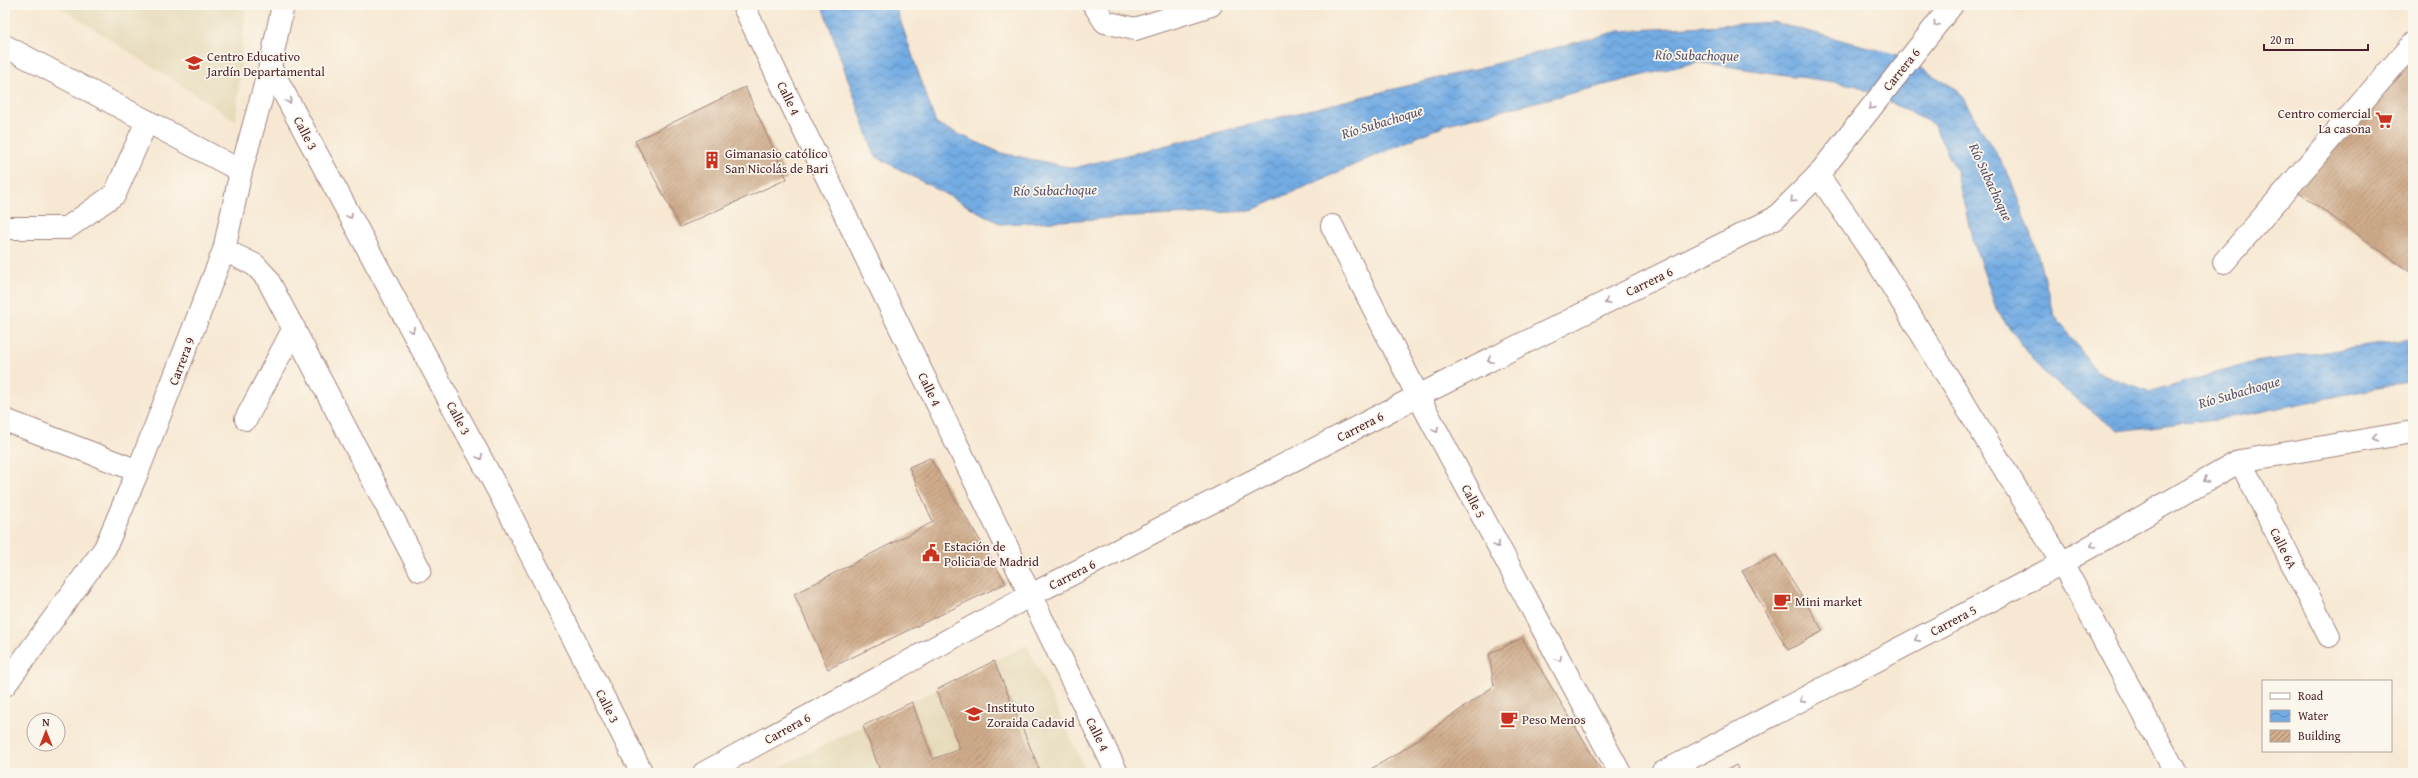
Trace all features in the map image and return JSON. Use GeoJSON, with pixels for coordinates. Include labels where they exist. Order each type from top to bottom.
{"type":"FeatureCollection","features":[{"type":"Feature","properties":{"kind":"street","name":"Carrera 9"},"geometry":{"type":"LineString","coordinates":[[5,685],[104,548],[138,471],[224,250],[241,171],[270,67],[283,5]]}},
{"type":"Feature","properties":{"kind":"street","name":"Calle 4"},"geometry":{"type":"LineString","coordinates":[[744,5],[1117,773]]}},
{"type":"Feature","properties":{"kind":"street"},"geometry":{"type":"LineString","coordinates":[[1094,5],[1105,22],[1135,29],[1211,5]]}},
{"type":"Feature","properties":{"kind":"street","name":"Carrera 6"},"geometry":{"type":"LineString","coordinates":[[704,773],[1031,595],[1418,396],[1775,218],[1818,175],[1854,127],[1952,5]]}},
{"type":"Feature","properties":{"kind":"street"},"geometry":{"type":"LineString","coordinates":[[2224,262],[2413,43]]}},
{"type":"Feature","properties":{"kind":"street"},"geometry":{"type":"LineString","coordinates":[[5,46],[241,171]]}},
{"type":"Feature","properties":{"kind":"street","name":"Calle 3"},"geometry":{"type":"LineString","coordinates":[[270,67],[500,494],[642,773]]}},
{"type":"Feature","properties":{"kind":"street"},"geometry":{"type":"LineString","coordinates":[[5,228],[67,228],[115,194],[146,121]]}},
{"type":"Feature","properties":{"kind":"street"},"geometry":{"type":"LineString","coordinates":[[1818,175],[1872,253],[2062,563],[2176,773]]}},
{"type":"Feature","properties":{"kind":"street","name":"Calle 5"},"geometry":{"type":"LineString","coordinates":[[1332,226],[1418,396],[1620,773]]}},
{"type":"Feature","properties":{"kind":"street"},"geometry":{"type":"LineString","coordinates":[[224,250],[255,265],[267,278],[420,570]]}},
{"type":"Feature","properties":{"kind":"street"},"geometry":{"type":"LineString","coordinates":[[246,419],[294,328]]}},
{"type":"Feature","properties":{"kind":"street"},"geometry":{"type":"LineString","coordinates":[[5,420],[138,471]]}},
{"type":"Feature","properties":{"kind":"street"},"geometry":{"type":"LineString","coordinates":[[2240,461],[2413,432]]}},
{"type":"Feature","properties":{"kind":"street","name":"Carrera 5"},"geometry":{"type":"LineString","coordinates":[[1662,773],[2062,563],[2240,461]]}},
{"type":"Feature","properties":{"kind":"street","name":"Calle 6A"},"geometry":{"type":"LineString","coordinates":[[2240,461],[2329,636]]}},
{"type":"Feature","properties":{"kind":"shaded area","name":"Centro Educativo Jardín Departamental"},"geometry":{"type":"Polygon","coordinates":[[[57,5],[246,5],[236,121],[57,5]]]}},
{"type":"Feature","properties":{"kind":"shaded area","name":"Instituto Zoraida Cadavid"},"geometry":{"type":"Polygon","coordinates":[[[1027,645],[1087,773],[768,773],[994,661],[1027,645]]]}},
{"type":"Feature","properties":{"kind":"water","name":"Río Subachoque"},"geometry":{"type":"Polygon","coordinates":[[[822,5],[895,5],[936,124],[1001,153],[1074,168],[1479,68],[1619,31],[1773,22],[1898,55],[1958,90],[2008,174],[2032,236],[2055,316],[2097,372],[2151,392],[2254,362],[2410,340],[2413,341],[2413,381],[2239,416],[2118,431],[2044,374],[1997,311],[1972,238],[1956,170],[1933,124],[1855,85],[1697,62],[1447,124],[1250,211],[1001,224],[875,156],[822,5]]]}},
{"type":"Feature","properties":{"kind":"building","name":"Centro comercial La casona"},"geometry":{"type":"Polygon","coordinates":[[[2413,50],[2413,274],[2295,190],[2413,50]]]}},
{"type":"Feature","properties":{"kind":"building","name":"Gimanasio católico San Nicolás de Bari"},"geometry":{"type":"Polygon","coordinates":[[[745,87],[787,179],[680,227],[635,141],[745,87]]]}},
{"type":"Feature","properties":{"kind":"building","name":"Estación de Policia de Madrid"},"geometry":{"type":"Polygon","coordinates":[[[930,458],[1006,583],[828,669],[794,594],[933,522],[909,467],[930,458]]]}},
{"type":"Feature","properties":{"kind":"building","name":"Mini market"},"geometry":{"type":"Polygon","coordinates":[[[1776,555],[1823,631],[1788,650],[1742,571],[1776,555]]]}},
{"type":"Feature","properties":{"kind":"building","name":"Peso Menos"},"geometry":{"type":"Polygon","coordinates":[[[1522,638],[1603,773],[1364,773],[1400,752],[1494,686],[1489,654],[1522,638]]]}},
{"type":"Feature","properties":{"kind":"building"},"geometry":{"type":"Polygon","coordinates":[[[994,661],[1041,773],[881,773],[863,726],[912,702],[933,759],[960,749],[936,690],[994,661]]]}},
{"type":"Feature","properties":{"kind":"building"},"geometry":{"type":"Polygon","coordinates":[[[1736,765],[1741,773],[1722,773],[1736,765]]]}},
{"type":"Feature","properties":{"kind":"place","name":"Centro Educativo Jardín Departamental"},"geometry":{"type":"Point","coordinates":[194,63]}},
{"type":"Feature","properties":{"kind":"place","name":"Centro comercial La casona"},"geometry":{"type":"Point","coordinates":[2384,120]}},
{"type":"Feature","properties":{"kind":"place","name":"Gimanasio católico San Nicolás de Bari"},"geometry":{"type":"Point","coordinates":[712,160]}},
{"type":"Feature","properties":{"kind":"place","name":"Estación de Policia de Madrid"},"geometry":{"type":"Point","coordinates":[931,553]}},
{"type":"Feature","properties":{"kind":"place","name":"Mini market"},"geometry":{"type":"Point","coordinates":[1782,601]}},
{"type":"Feature","properties":{"kind":"place","name":"Instituto Zoraida Cadavid"},"geometry":{"type":"Point","coordinates":[974,714]}},
{"type":"Feature","properties":{"kind":"place","name":"Peso Menos"},"geometry":{"type":"Point","coordinates":[1509,719]}}]}
